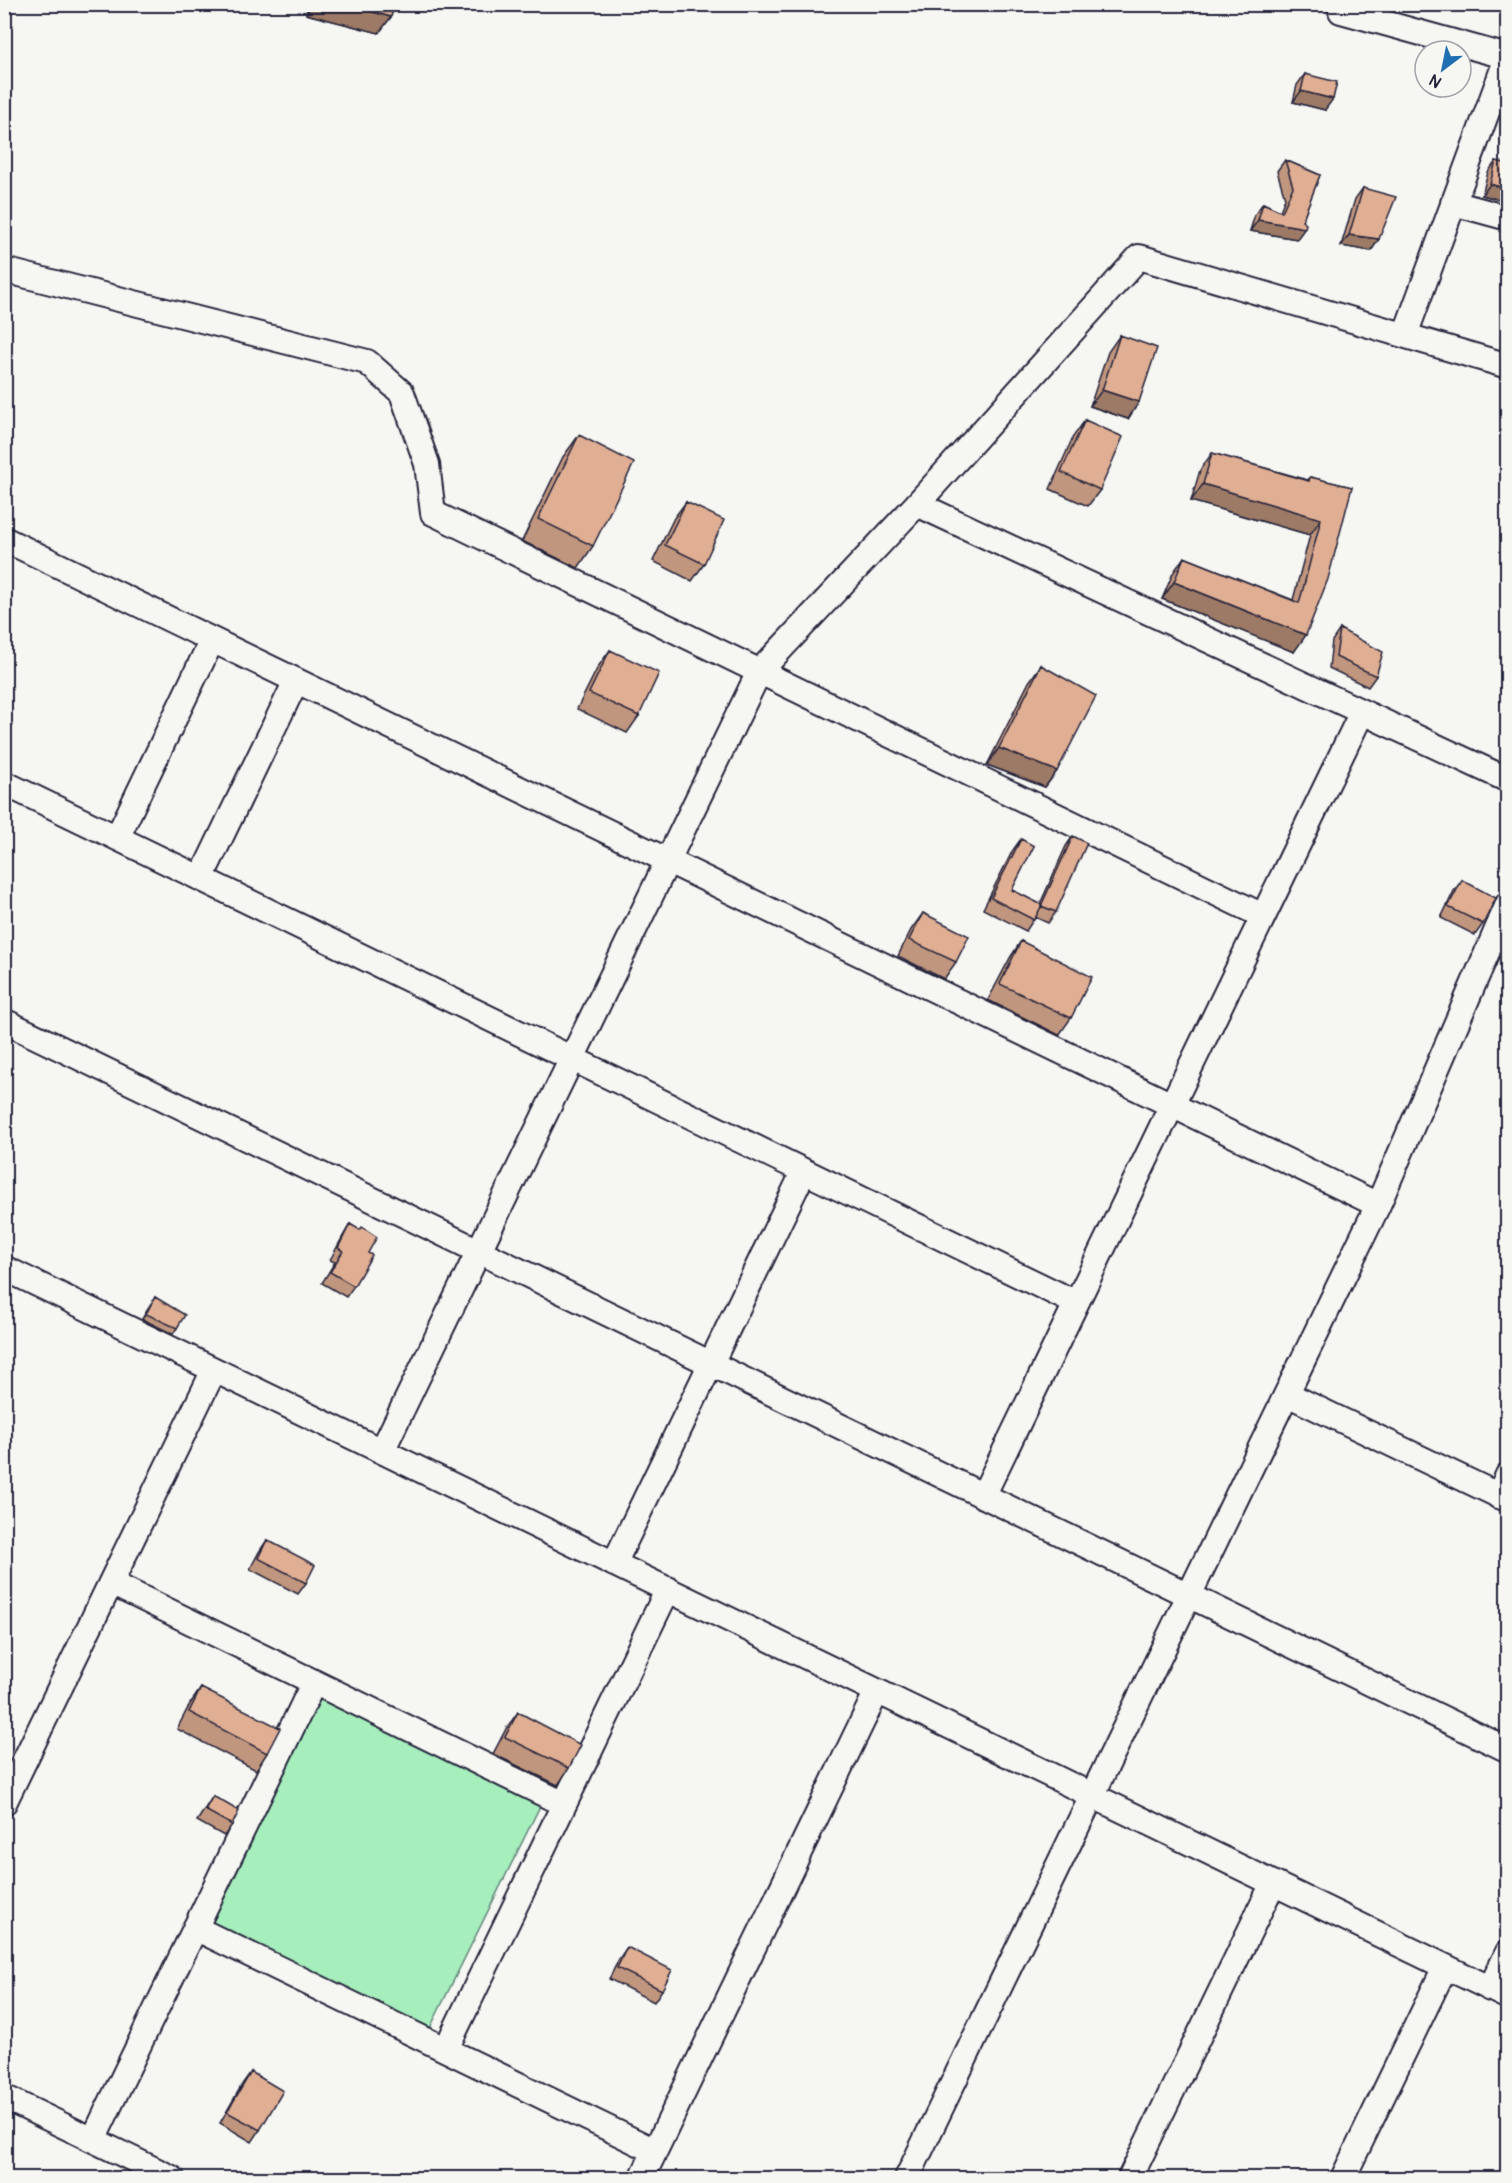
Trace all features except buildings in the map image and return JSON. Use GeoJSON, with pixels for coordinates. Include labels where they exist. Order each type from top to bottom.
{"type":"FeatureCollection","features":[{"type":"Feature","properties":{"kind":"street"},"geometry":{"type":"LineString","coordinates":[[1341,11],[1507,57],[1405,335]]}},
{"type":"Feature","properties":{"kind":"street"},"geometry":{"type":"LineString","coordinates":[[1453,203],[1508,218]]}},
{"type":"Feature","properties":{"kind":"street"},"geometry":{"type":"LineString","coordinates":[[382,1451],[759,672],[917,504],[1139,257],[1508,366]]}},
{"type":"Feature","properties":{"kind":"street"},"geometry":{"type":"LineString","coordinates":[[4,270],[367,362],[402,393],[427,464],[433,513],[1263,916]]}},
{"type":"Feature","properties":{"kind":"street"},"geometry":{"type":"LineString","coordinates":[[917,504],[1508,780]]}},
{"type":"Feature","properties":{"kind":"street"},"geometry":{"type":"LineString","coordinates":[[4,539],[1378,1205]]}},
{"type":"Feature","properties":{"kind":"street"},"geometry":{"type":"LineString","coordinates":[[117,838],[212,640]]}},
{"type":"Feature","properties":{"kind":"street"},"geometry":{"type":"LineString","coordinates":[[201,878],[296,681]]}},
{"type":"Feature","properties":{"kind":"street"},"geometry":{"type":"LineString","coordinates":[[983,1496],[1362,712]]}},
{"type":"Feature","properties":{"kind":"street"},"geometry":{"type":"LineString","coordinates":[[4,783],[1076,1303]]}},
{"type":"Feature","properties":{"kind":"street"},"geometry":{"type":"LineString","coordinates":[[908,2178],[1378,1205],[1508,904]]}},
{"type":"Feature","properties":{"kind":"street"},"geometry":{"type":"LineString","coordinates":[[4,1021],[1508,1750]]}},
{"type":"Feature","properties":{"kind":"street"},"geometry":{"type":"LineString","coordinates":[[615,1564],[804,1171]]}},
{"type":"Feature","properties":{"kind":"street"},"geometry":{"type":"LineString","coordinates":[[7,1275],[214,1370],[1499,1993],[1508,1952]]}},
{"type":"Feature","properties":{"kind":"street"},"geometry":{"type":"LineString","coordinates":[[4,1803],[214,1370]]}},
{"type":"Feature","properties":{"kind":"street"},"geometry":{"type":"LineString","coordinates":[[1287,1394],[1504,1490]]}},
{"type":"Feature","properties":{"kind":"street"},"geometry":{"type":"LineString","coordinates":[[111,1583],[564,1804]]}},
{"type":"Feature","properties":{"kind":"street"},"geometry":{"type":"LineString","coordinates":[[446,2049],[668,1589]]}},
{"type":"Feature","properties":{"kind":"street"},"geometry":{"type":"LineString","coordinates":[[93,2140],[314,1682]]}},
{"type":"Feature","properties":{"kind":"street"},"geometry":{"type":"LineString","coordinates":[[642,2178],[877,1691]]}},
{"type":"Feature","properties":{"kind":"street"},"geometry":{"type":"LineString","coordinates":[[1130,2178],[1273,1883]]}},
{"type":"Feature","properties":{"kind":"street"},"geometry":{"type":"LineString","coordinates":[[195,1928],[655,2151]]}},
{"type":"Feature","properties":{"kind":"street"},"geometry":{"type":"LineString","coordinates":[[1343,2178],[1445,1967]]}},
{"type":"Feature","properties":{"kind":"street"},"geometry":{"type":"LineString","coordinates":[[4,2097],[172,2178]]}},
{"type":"Feature","properties":{"kind":"green space"},"geometry":{"type":"Polygon","coordinates":[[[318,1692],[542,1802],[428,2032],[204,1921],[318,1692]]]}}]}
